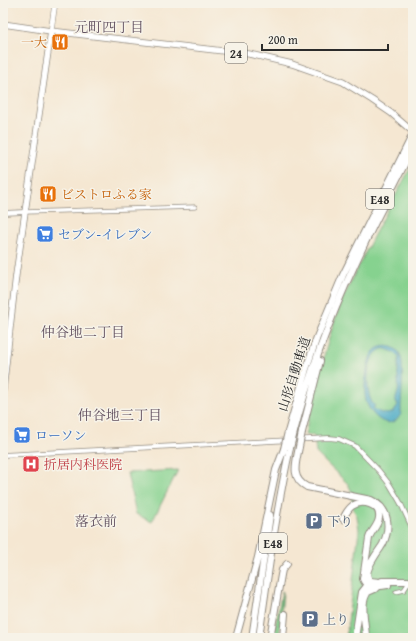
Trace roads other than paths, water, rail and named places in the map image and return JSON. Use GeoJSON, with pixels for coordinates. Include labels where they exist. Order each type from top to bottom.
{"type":"FeatureCollection","features":[{"type":"Feature","properties":{"kind":"highway","name":"山形自動車道"},"geometry":{"type":"LineString","coordinates":[[252,638],[274,494],[291,432],[296,403],[317,337],[342,275],[413,133]]}},
{"type":"Feature","properties":{"kind":"highway","name":"山形自動車道"},"geometry":{"type":"LineString","coordinates":[[291,432],[332,317],[355,264],[413,147]]}},
{"type":"Feature","properties":{"kind":"highway"},"geometry":{"type":"LineString","coordinates":[[332,317],[316,372],[302,432],[295,471],[298,479],[307,487],[371,500],[376,502],[384,509],[386,518],[386,534],[383,543],[370,563],[368,575],[368,578],[371,580],[379,582]]}},
{"type":"Feature","properties":{"kind":"highway","name":"山形自動車道"},"geometry":{"type":"LineString","coordinates":[[259,638],[287,448]]}},
{"type":"Feature","properties":{"kind":"highway"},"geometry":{"type":"LineString","coordinates":[[236,638],[258,557],[276,470],[287,448]]}},
{"type":"Feature","properties":{"kind":"highway"},"geometry":{"type":"LineString","coordinates":[[343,519],[348,510],[359,503],[363,502],[376,508],[379,519],[378,523],[370,534],[363,576],[367,585],[373,587],[388,585]]}},
{"type":"Feature","properties":{"kind":"highway"},"geometry":{"type":"LineString","coordinates":[[270,638],[282,570],[286,564]]}},
{"type":"Feature","properties":{"kind":"highway"},"geometry":{"type":"LineString","coordinates":[[355,638],[362,592],[367,585],[379,582],[410,580]]}},
{"type":"Feature","properties":{"kind":"highway"},"geometry":{"type":"LineString","coordinates":[[366,638],[364,598],[366,594],[371,590],[410,580]]}},
{"type":"Feature","properties":{"kind":"highway"},"geometry":{"type":"LineString","coordinates":[[283,638],[285,614]]}},
{"type":"Feature","properties":{"kind":"main road"},"geometry":{"type":"LineString","coordinates":[[3,390],[16,275],[55,3]]}},
{"type":"Feature","properties":{"kind":"main road"},"geometry":{"type":"LineString","coordinates":[[3,24],[51,30]]}},
{"type":"Feature","properties":{"kind":"main road","name":"24"},"geometry":{"type":"LineString","coordinates":[[51,30],[249,54],[292,64],[343,82],[372,100],[404,124],[413,133]]}},
{"type":"Feature","properties":{"kind":"street"},"geometry":{"type":"LineString","coordinates":[[3,213],[195,207]]}},
{"type":"Feature","properties":{"kind":"street"},"geometry":{"type":"LineString","coordinates":[[3,455],[269,440],[339,439],[355,446],[379,471],[390,485],[400,502],[413,530]]}},
{"type":"Feature","properties":{"kind":"street"},"geometry":{"type":"LineString","coordinates":[[396,592],[404,590],[410,580]]}},
{"type":"Feature","properties":{"kind":"water"},"geometry":{"type":"Polygon","coordinates":[[[385,346],[397,350],[402,362],[401,414],[396,420],[390,423],[381,421],[373,414],[365,396],[365,383],[369,361],[373,352],[385,346]],[[383,349],[377,352],[370,363],[368,370],[368,385],[370,398],[375,406],[373,408],[388,414],[394,411],[398,403],[396,403],[396,400],[398,391],[399,358],[397,354],[383,349]]]}},
{"type":"Feature","properties":{"kind":"place","name":"一大"},"geometry":{"type":"Point","coordinates":[60,42]}},
{"type":"Feature","properties":{"kind":"place","name":"ビストロふる家"},"geometry":{"type":"Point","coordinates":[48,194]}},
{"type":"Feature","properties":{"kind":"place","name":"セブン-イレブン"},"geometry":{"type":"Point","coordinates":[45,234]}},
{"type":"Feature","properties":{"kind":"place","name":"ローソン"},"geometry":{"type":"Point","coordinates":[22,435]}},
{"type":"Feature","properties":{"kind":"place","name":"折居内科医院"},"geometry":{"type":"Point","coordinates":[31,464]}},
{"type":"Feature","properties":{"kind":"place","name":"下り"},"geometry":{"type":"Point","coordinates":[314,521]}},
{"type":"Feature","properties":{"kind":"place","name":"上り"},"geometry":{"type":"Point","coordinates":[310,619]}},
{"type":"Feature","properties":{"kind":"district","name":"元町四丁目"},"geometry":{"type":"Point","coordinates":[109,27]}},
{"type":"Feature","properties":{"kind":"district","name":"仲谷地二丁目"},"geometry":{"type":"Point","coordinates":[83,332]}},
{"type":"Feature","properties":{"kind":"district","name":"仲谷地三丁目"},"geometry":{"type":"Point","coordinates":[120,415]}},
{"type":"Feature","properties":{"kind":"district","name":"落衣前"},"geometry":{"type":"Point","coordinates":[96,521]}}]}
